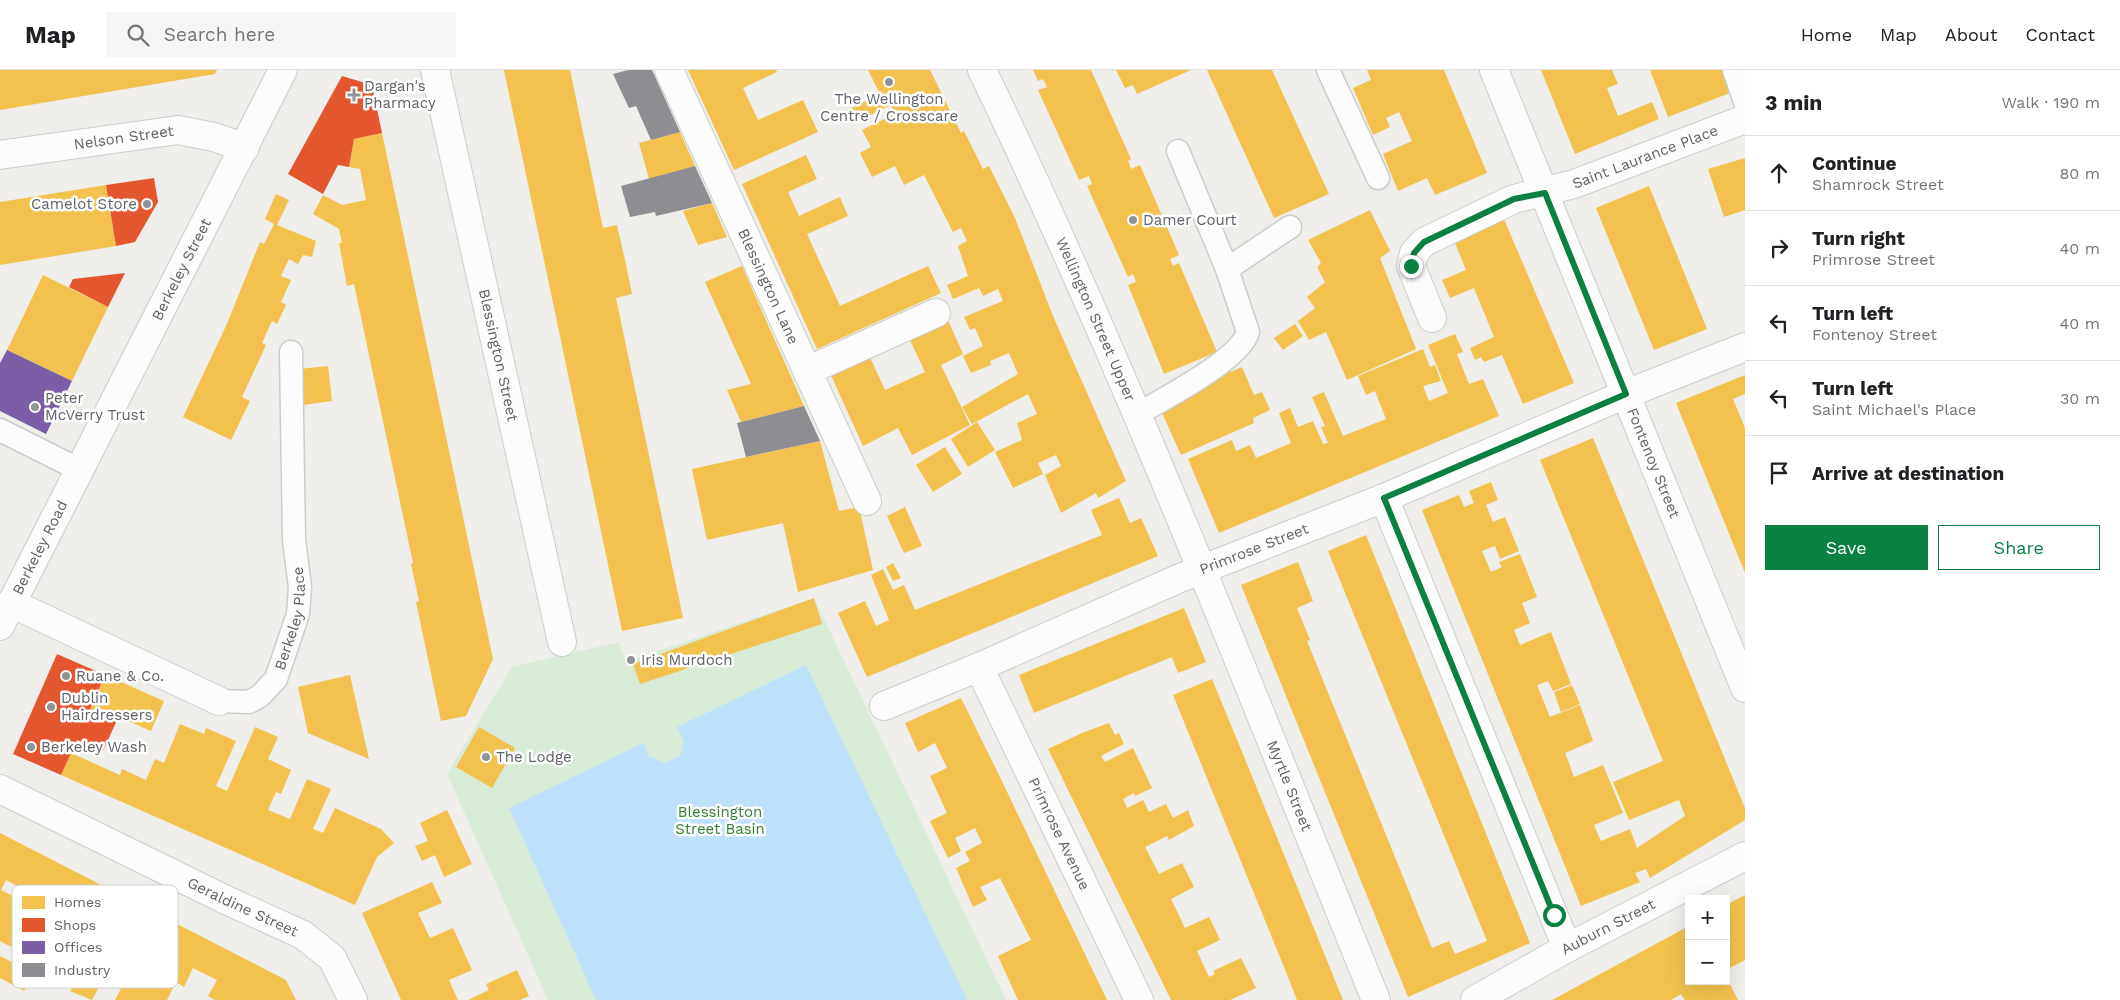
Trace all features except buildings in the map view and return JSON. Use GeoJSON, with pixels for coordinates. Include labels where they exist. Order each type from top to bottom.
{"type":"FeatureCollection","features":[{"type":"Feature","properties":{"kind":"street","name":"Berkeley Street"},"geometry":{"type":"LineString","coordinates":[[80,470],[283,70]]}},
{"type":"Feature","properties":{"kind":"street","name":"Blessington Street"},"geometry":{"type":"LineString","coordinates":[[435,70],[562,642]]}},
{"type":"Feature","properties":{"kind":"street","name":"Blessington Lane"},"geometry":{"type":"LineString","coordinates":[[669,70],[867,501]]}},
{"type":"Feature","properties":{"kind":"street","name":"Wellington Street Upper"},"geometry":{"type":"LineString","coordinates":[[982,70],[1018,146],[1136,415],[1201,571]]}},
{"type":"Feature","properties":{"kind":"street","name":"Fontenoy Street"},"geometry":{"type":"LineString","coordinates":[[1494,70],[1745,688]]}},
{"type":"Feature","properties":{"kind":"street","name":"Saint Laurance Place"},"geometry":{"type":"LineString","coordinates":[[1432,318],[1411,266],[1414,253],[1424,242],[1514,199],[1545,193],[1574,184],[1745,119]]}},
{"type":"Feature","properties":{"kind":"street","name":"Nelson Street"},"geometry":{"type":"LineString","coordinates":[[0,155],[178,130],[214,137],[244,148]]}},
{"type":"Feature","properties":{"kind":"street"},"geometry":{"type":"LineString","coordinates":[[808,371],[936,313]]}},
{"type":"Feature","properties":{"kind":"street","name":"Primrose Street"},"geometry":{"type":"LineString","coordinates":[[884,706],[1201,571],[1384,498],[1626,394],[1745,347]]}},
{"type":"Feature","properties":{"kind":"street","name":"Berkeley Road"},"geometry":{"type":"LineString","coordinates":[[5,614],[80,470]]}},
{"type":"Feature","properties":{"kind":"street"},"geometry":{"type":"LineString","coordinates":[[1384,498],[1567,948]]}},
{"type":"Feature","properties":{"kind":"street","name":"Myrtle Street"},"geometry":{"type":"LineString","coordinates":[[1201,571],[1376,1000]]}},
{"type":"Feature","properties":{"kind":"street","name":"Berkeley Place"},"geometry":{"type":"LineString","coordinates":[[5,614],[218,701]]}},
{"type":"Feature","properties":{"kind":"street","name":"Primrose Avenue"},"geometry":{"type":"LineString","coordinates":[[979,667],[1139,1000]]}},
{"type":"Feature","properties":{"kind":"street","name":"Geraldine Street"},"geometry":{"type":"LineString","coordinates":[[0,789],[226,900],[303,935],[332,958],[353,1000]]}},
{"type":"Feature","properties":{"kind":"street","name":"Auburn Street"},"geometry":{"type":"LineString","coordinates":[[1475,1000],[1567,948],[1745,856]]}},
{"type":"Feature","properties":{"kind":"lane"},"geometry":{"type":"LineString","coordinates":[[1328,70],[1378,178]]}},
{"type":"Feature","properties":{"kind":"lane"},"geometry":{"type":"LineString","coordinates":[[1734,70],[1745,102]]}},
{"type":"Feature","properties":{"kind":"lane"},"geometry":{"type":"LineString","coordinates":[[1136,415],[1225,360],[1242,346],[1248,332],[1227,269],[1178,151]]}},
{"type":"Feature","properties":{"kind":"lane"},"geometry":{"type":"LineString","coordinates":[[1227,269],[1290,227]]}},
{"type":"Feature","properties":{"kind":"lane","name":"Berkeley Place"},"geometry":{"type":"LineString","coordinates":[[218,701],[249,702],[260,696],[276,679],[298,614],[300,586],[294,540],[291,352]]}},
{"type":"Feature","properties":{"kind":"lane"},"geometry":{"type":"LineString","coordinates":[[0,430],[80,470]]}},
{"type":"Feature","properties":{"kind":"green space","name":"Blessington Street Basin"},"geometry":{"type":"Polygon","coordinates":[[[814,598],[1006,1000],[548,1000],[447,774],[512,667],[619,642],[625,661],[631,660],[814,598]]]}},
{"type":"Feature","properties":{"kind":"water","name":"Blessington Street Basin"},"geometry":{"type":"Polygon","coordinates":[[[806,665],[967,1000],[596,1000],[509,808],[643,743],[649,756],[665,763],[680,756],[684,742],[677,727],[806,665]]]}},
{"type":"Feature","properties":{"kind":"place","name":"The Wellington Centre / Crosscare"},"geometry":{"type":"Point","coordinates":[889,82]}},
{"type":"Feature","properties":{"kind":"place","name":"Dargan's Pharmacy"},"geometry":{"type":"Point","coordinates":[354,95]}},
{"type":"Feature","properties":{"kind":"place","name":"Camelot Store"},"geometry":{"type":"Point","coordinates":[147,204]}},
{"type":"Feature","properties":{"kind":"place","name":"Damer Court"},"geometry":{"type":"Point","coordinates":[1133,220]}},
{"type":"Feature","properties":{"kind":"place","name":"Peter McVerry Trust"},"geometry":{"type":"Point","coordinates":[35,407]}},
{"type":"Feature","properties":{"kind":"place","name":"Iris Murdoch"},"geometry":{"type":"Point","coordinates":[631,660]}},
{"type":"Feature","properties":{"kind":"place","name":"Ruane & Co."},"geometry":{"type":"Point","coordinates":[66,676]}},
{"type":"Feature","properties":{"kind":"place","name":"Dublin Hairdressers"},"geometry":{"type":"Point","coordinates":[51,707]}},
{"type":"Feature","properties":{"kind":"place","name":"Berkeley Wash"},"geometry":{"type":"Point","coordinates":[31,747]}},
{"type":"Feature","properties":{"kind":"place","name":"The Lodge"},"geometry":{"type":"Point","coordinates":[486,757]}},
{"type":"Feature","properties":{"kind":"route"},"geometry":{"type":"LineString","coordinates":[[1411,266],[1414,253],[1424,242],[1514,199],[1545,193],[1626,394],[1384,498],[1554,915]]}}]}
